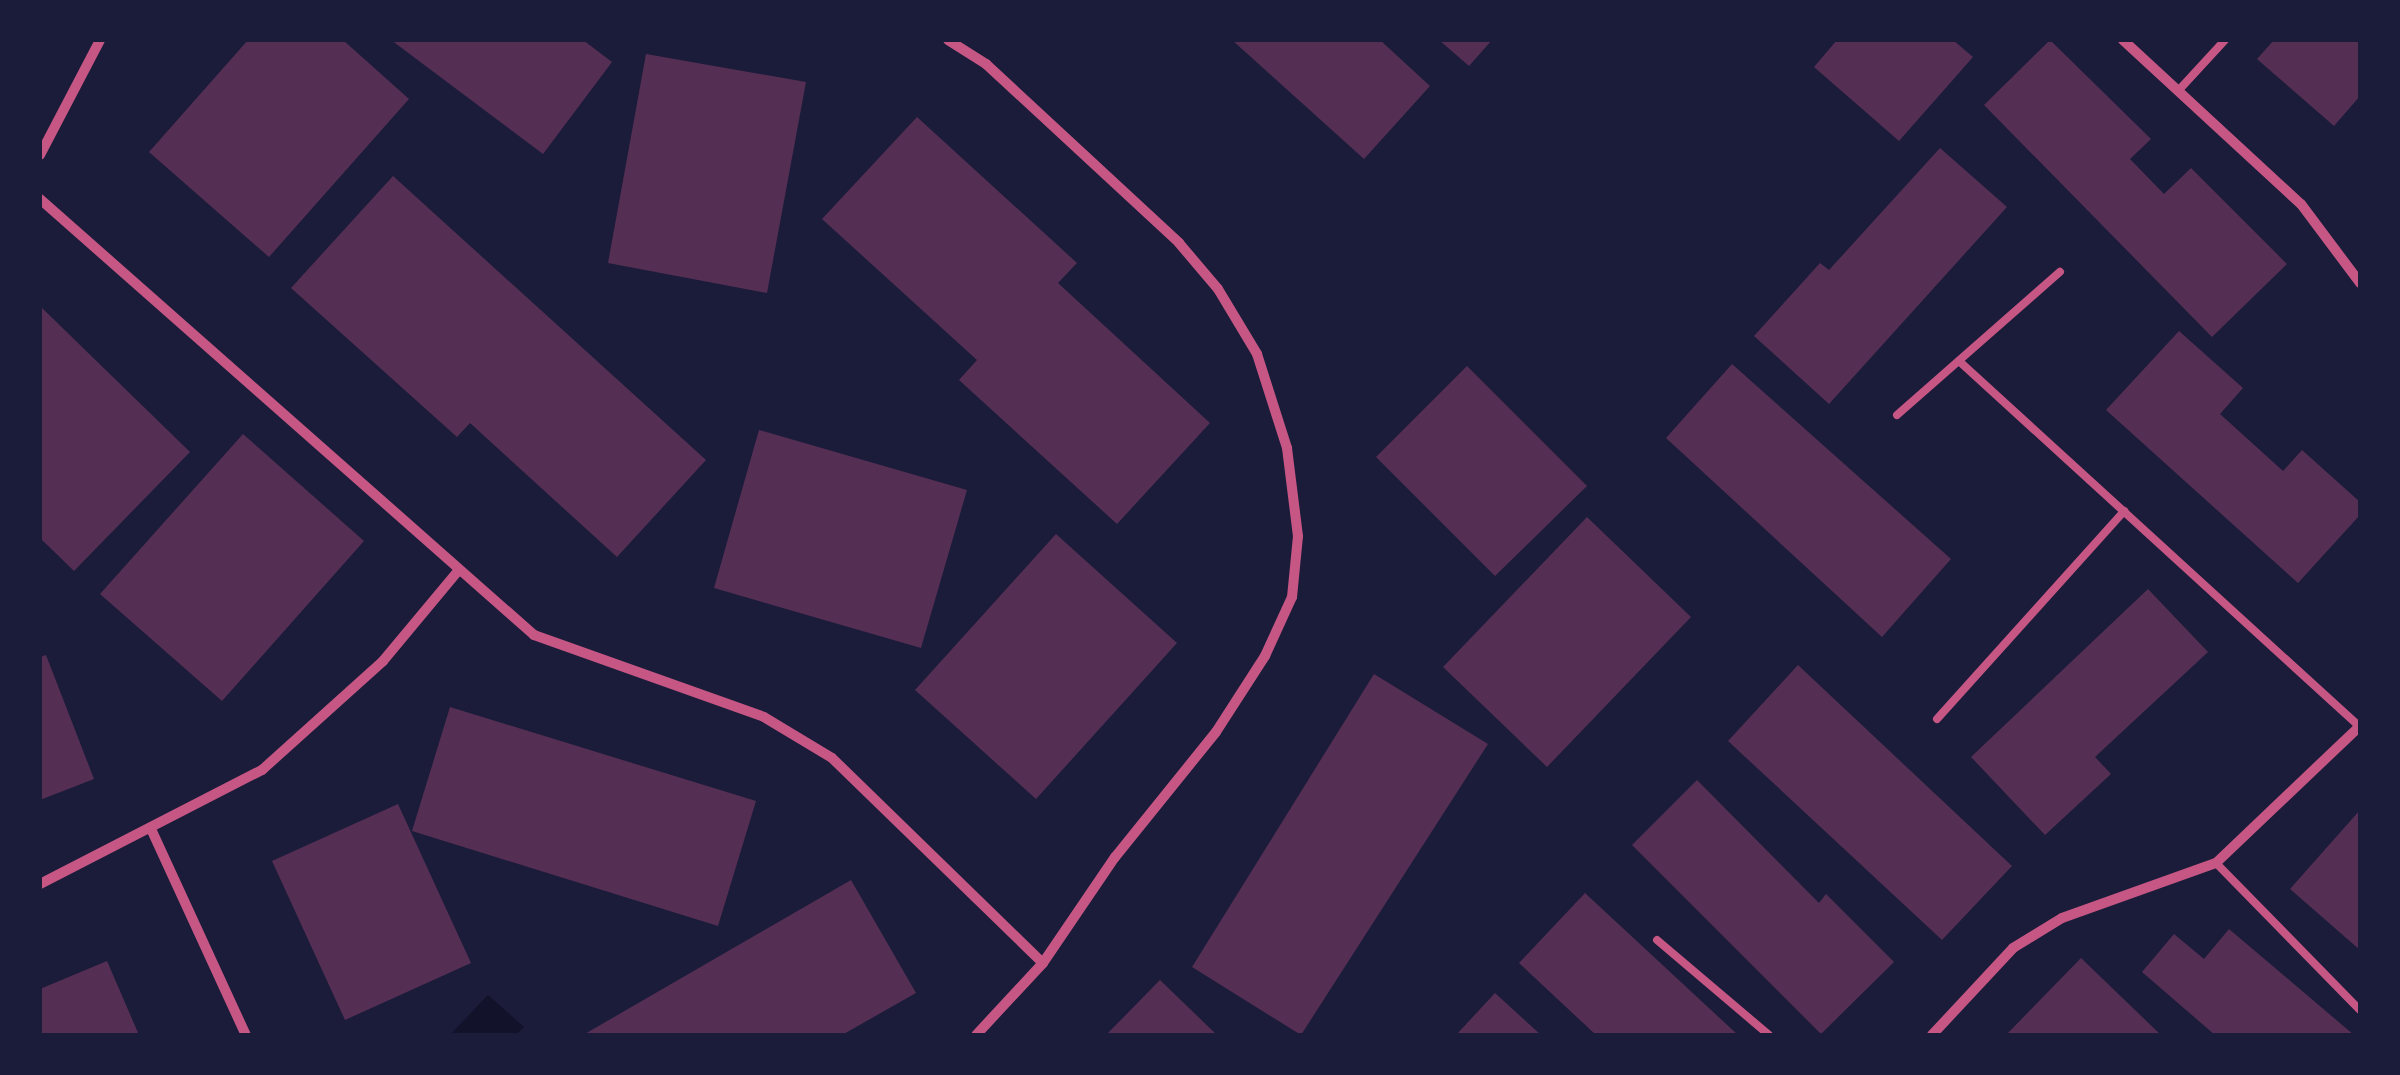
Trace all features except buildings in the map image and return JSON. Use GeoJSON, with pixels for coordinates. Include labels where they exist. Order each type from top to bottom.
{"type":"FeatureCollection","features":[{"type":"Feature","properties":{"kind":"street"},"geometry":{"type":"LineString","coordinates":[[40,155],[100,40]]}},
{"type":"Feature","properties":{"kind":"street"},"geometry":{"type":"LineString","coordinates":[[948,40],[1014,89],[1179,243],[1218,289],[1257,354],[1287,448],[1298,536],[1292,597],[1265,656],[1216,732],[1115,857],[1042,963],[976,1035]]}},
{"type":"Feature","properties":{"kind":"street"},"geometry":{"type":"LineString","coordinates":[[2123,40],[2301,204],[2360,282]]}},
{"type":"Feature","properties":{"kind":"street"},"geometry":{"type":"LineString","coordinates":[[40,199],[534,635],[764,717],[832,758],[1042,963]]}},
{"type":"Feature","properties":{"kind":"street"},"geometry":{"type":"LineString","coordinates":[[40,884],[152,831],[262,770],[383,661],[458,571]]}},
{"type":"Feature","properties":{"kind":"street"},"geometry":{"type":"LineString","coordinates":[[1932,1035],[2013,948],[2062,918],[2216,863],[2360,726]]}},
{"type":"Feature","properties":{"kind":"street"},"geometry":{"type":"LineString","coordinates":[[152,831],[246,1035]]}},
{"type":"Feature","properties":{"kind":"lane"},"geometry":{"type":"LineString","coordinates":[[2178,90],[2224,40]]}},
{"type":"Feature","properties":{"kind":"lane"},"geometry":{"type":"LineString","coordinates":[[1898,415],[2060,272]]}},
{"type":"Feature","properties":{"kind":"lane"},"geometry":{"type":"LineString","coordinates":[[1959,361],[2360,726]]}},
{"type":"Feature","properties":{"kind":"lane"},"geometry":{"type":"LineString","coordinates":[[1936,719],[2124,510]]}},
{"type":"Feature","properties":{"kind":"lane"},"geometry":{"type":"LineString","coordinates":[[2216,863],[2360,1010]]}},
{"type":"Feature","properties":{"kind":"lane"},"geometry":{"type":"LineString","coordinates":[[1657,940],[1769,1035]]}},
{"type":"Feature","properties":{"kind":"shaded area"},"geometry":{"type":"Polygon","coordinates":[[[488,995],[524,1027],[516,1035],[450,1035],[488,995]]]}}]}
